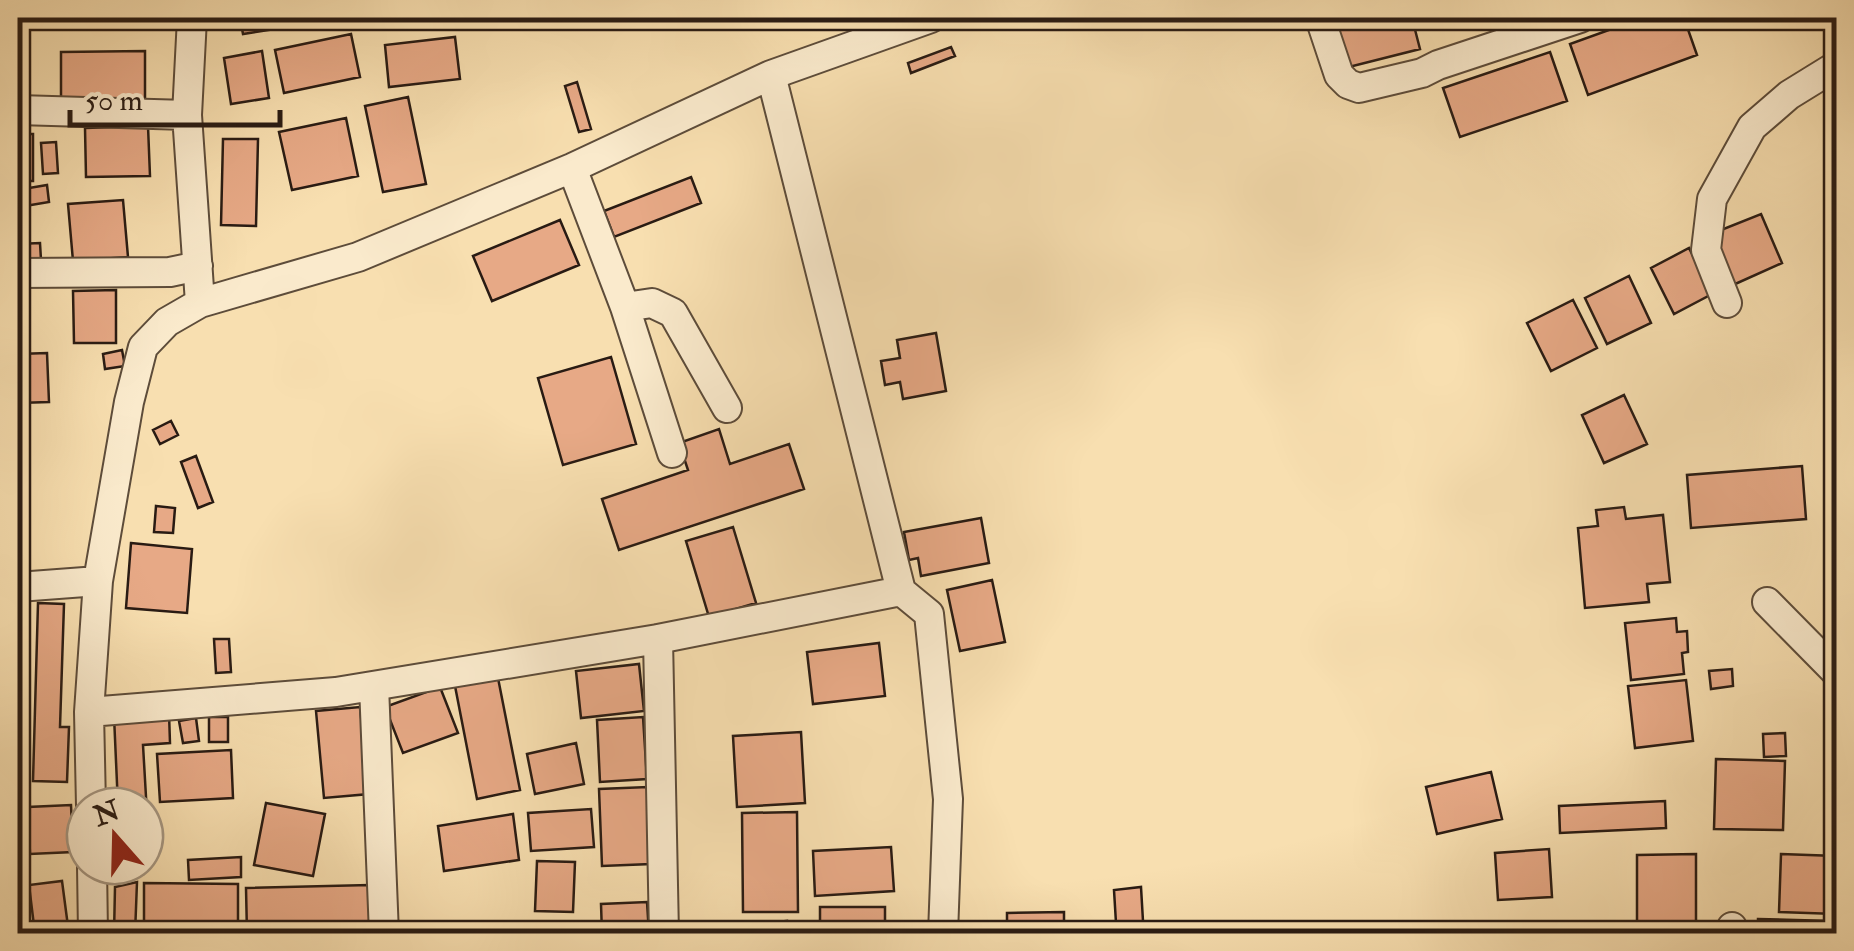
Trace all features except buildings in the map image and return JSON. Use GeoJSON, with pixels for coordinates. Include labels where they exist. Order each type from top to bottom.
{"type":"FeatureCollection","features":[{"type":"Feature","properties":{"kind":"street"},"geometry":{"type":"LineString","coordinates":[[192,18],[188,116],[200,303]]}},
{"type":"Feature","properties":{"kind":"street"},"geometry":{"type":"LineString","coordinates":[[91,786],[89,712],[98,580],[129,402],[143,348],[167,322],[200,303],[358,257],[572,168],[771,76],[931,18]]}},
{"type":"Feature","properties":{"kind":"street"},"geometry":{"type":"LineString","coordinates":[[1320,18],[1338,75],[1359,88],[1422,73],[1580,18]]}},
{"type":"Feature","properties":{"kind":"street"},"geometry":{"type":"LineString","coordinates":[[1727,302],[1706,250],[1712,199],[1752,127],[1789,95],[1836,66]]}},
{"type":"Feature","properties":{"kind":"street"},"geometry":{"type":"LineString","coordinates":[[771,76],[901,591],[929,614],[948,799],[944,934]]}},
{"type":"Feature","properties":{"kind":"street"},"geometry":{"type":"LineString","coordinates":[[18,110],[188,116]]}},
{"type":"Feature","properties":{"kind":"street"},"geometry":{"type":"LineString","coordinates":[[572,168],[625,307],[672,453]]}},
{"type":"Feature","properties":{"kind":"street"},"geometry":{"type":"LineString","coordinates":[[18,273],[170,272],[198,266]]}},
{"type":"Feature","properties":{"kind":"street"},"geometry":{"type":"LineString","coordinates":[[625,307],[652,303],[673,312],[727,408]]}},
{"type":"Feature","properties":{"kind":"street"},"geometry":{"type":"LineString","coordinates":[[18,587],[98,580]]}},
{"type":"Feature","properties":{"kind":"street"},"geometry":{"type":"LineString","coordinates":[[89,712],[336,692],[658,639],[901,591]]}},
{"type":"Feature","properties":{"kind":"street"},"geometry":{"type":"LineString","coordinates":[[1768,602],[1836,672]]}},
{"type":"Feature","properties":{"kind":"street"},"geometry":{"type":"LineString","coordinates":[[658,639],[664,934]]}},
{"type":"Feature","properties":{"kind":"street"},"geometry":{"type":"LineString","coordinates":[[374,686],[384,934]]}},
{"type":"Feature","properties":{"kind":"street"},"geometry":{"type":"LineString","coordinates":[[93,886],[94,934]]}}]}
